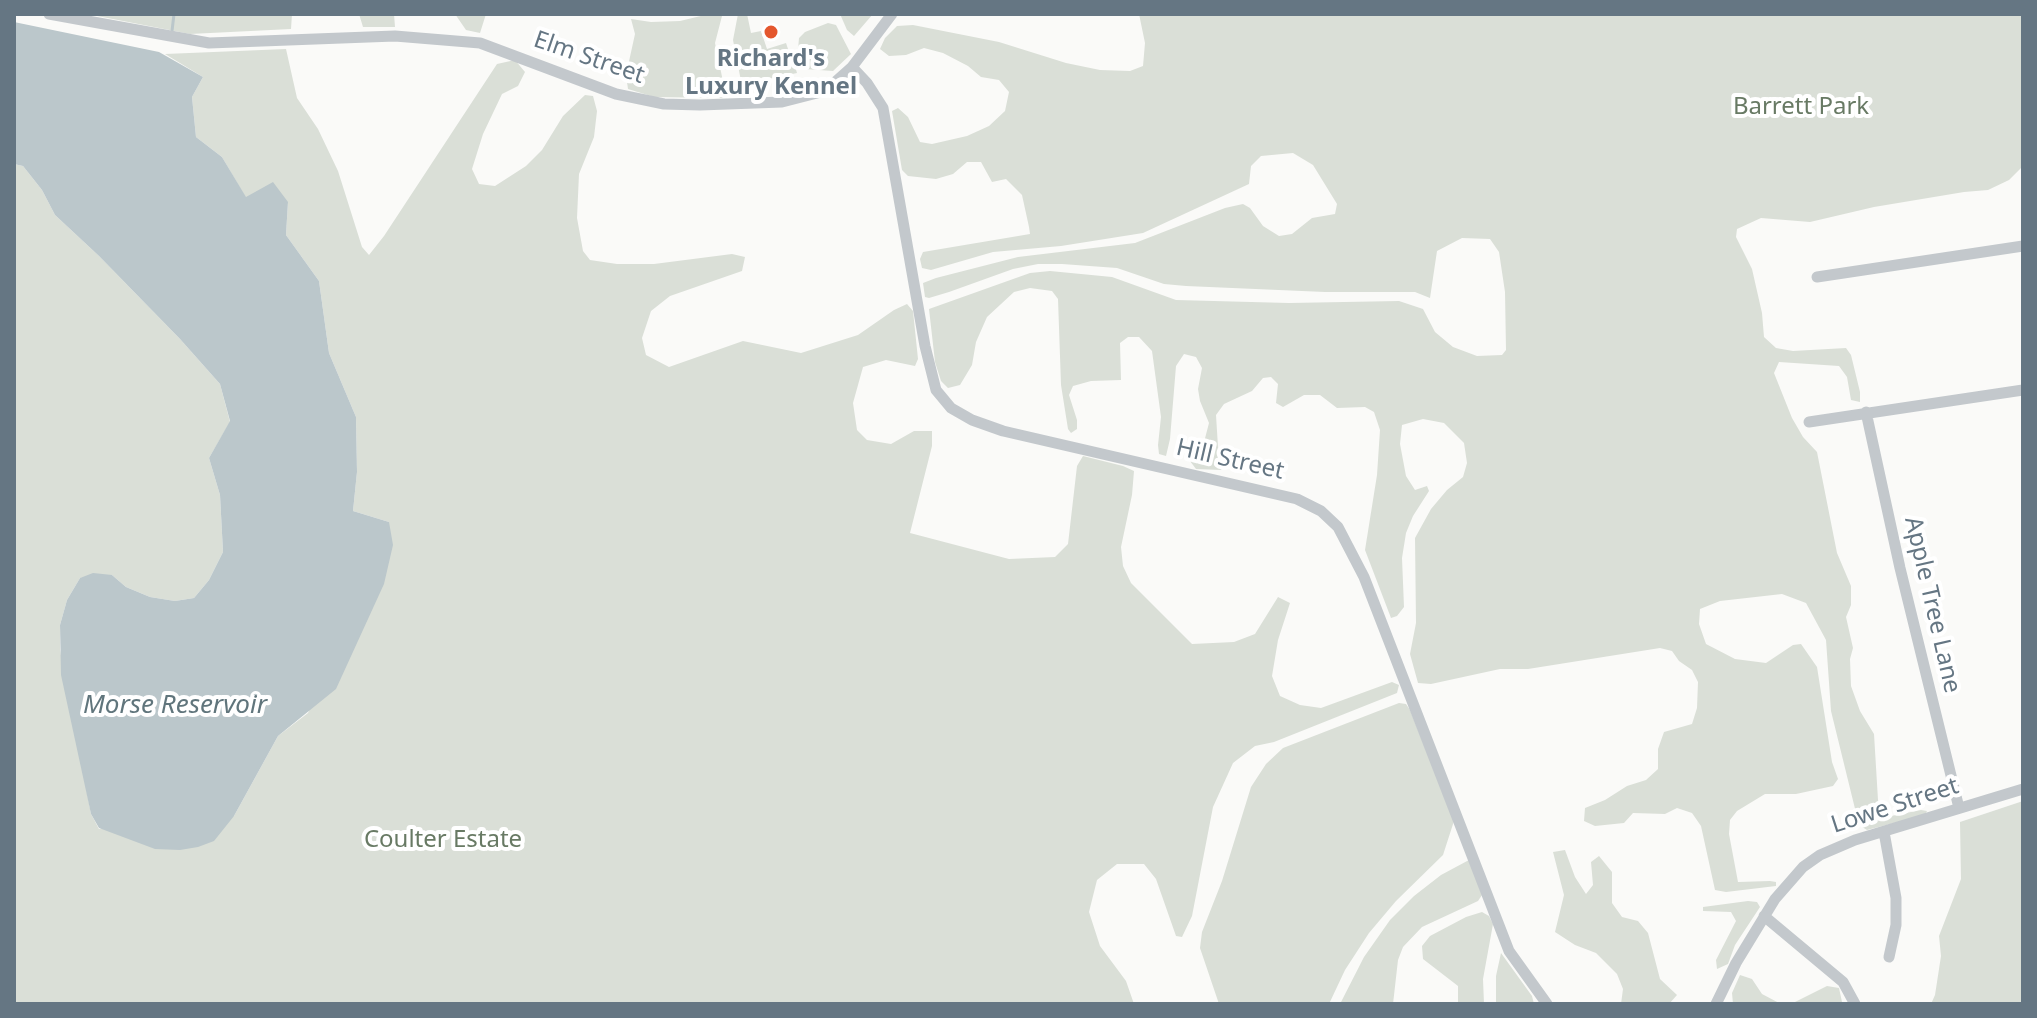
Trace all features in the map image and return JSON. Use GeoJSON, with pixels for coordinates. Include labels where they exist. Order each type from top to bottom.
{"type":"FeatureCollection","features":[{"type":"Feature","properties":{"kind":"street","name":"Elm Street"},"geometry":{"type":"LineString","coordinates":[[49,14],[209,43],[395,36],[480,43],[616,94],[664,104],[736,105],[804,98],[825,91],[852,67],[892,14]]}},
{"type":"Feature","properties":{"kind":"street","name":"Hill Street"},"geometry":{"type":"LineString","coordinates":[[852,67],[883,108],[925,346],[936,390],[951,408],[993,428],[1297,499],[1321,511],[1338,527],[1364,577],[1509,951],[1547,1004]]}},
{"type":"Feature","properties":{"kind":"street"},"geometry":{"type":"LineString","coordinates":[[1817,277],[2023,246]]}},
{"type":"Feature","properties":{"kind":"street"},"geometry":{"type":"LineString","coordinates":[[1809,422],[2023,390]]}},
{"type":"Feature","properties":{"kind":"street","name":"Apple Tree Lane"},"geometry":{"type":"LineString","coordinates":[[1866,412],[1900,568],[1959,808]]}},
{"type":"Feature","properties":{"kind":"street","name":"Lowe Street"},"geometry":{"type":"LineString","coordinates":[[1716,1004],[1724,984],[1764,916],[1789,883],[1812,861],[1841,846],[2023,789]]}},
{"type":"Feature","properties":{"kind":"street"},"geometry":{"type":"LineString","coordinates":[[1884,832],[1896,898],[1896,925],[1889,957]]}},
{"type":"Feature","properties":{"kind":"street"},"geometry":{"type":"LineString","coordinates":[[1764,916],[1843,982],[1855,1004]]}},
{"type":"Feature","properties":{"kind":"green space"},"geometry":{"type":"Polygon","coordinates":[[[87,14],[292,14],[291,29],[190,34],[87,14]]]}},
{"type":"Feature","properties":{"kind":"green space"},"geometry":{"type":"Polygon","coordinates":[[[359,14],[394,14],[395,27],[363,27],[359,14]]]}},
{"type":"Feature","properties":{"kind":"green space"},"geometry":{"type":"Polygon","coordinates":[[[455,14],[486,14],[480,33],[466,30],[455,14]]]}},
{"type":"Feature","properties":{"kind":"green space"},"geometry":{"type":"Polygon","coordinates":[[[709,14],[722,16],[715,43],[726,96],[654,97],[628,89],[626,75],[635,34],[631,19],[680,21],[709,14]]]}},
{"type":"Feature","properties":{"kind":"green space"},"geometry":{"type":"Polygon","coordinates":[[[738,14],[747,14],[751,33],[761,31],[767,49],[786,43],[787,61],[794,63],[797,73],[754,82],[741,81],[733,40],[738,14]]]}},
{"type":"Feature","properties":{"kind":"green space"},"geometry":{"type":"Polygon","coordinates":[[[840,14],[873,14],[854,36],[847,30],[840,14]]]}},
{"type":"Feature","properties":{"kind":"green space","name":"Barrett Park"},"geometry":{"type":"Polygon","coordinates":[[[1139,14],[2023,14],[2023,166],[2009,180],[1988,190],[1874,207],[1810,222],[1761,218],[1737,229],[1736,237],[1752,269],[1764,337],[1776,348],[1793,351],[1846,348],[1851,355],[1860,402],[1851,400],[1847,377],[1839,366],[1779,362],[1774,373],[1792,418],[1817,452],[1837,553],[1851,586],[1851,605],[1846,617],[1853,648],[1850,659],[1851,686],[1860,711],[1874,734],[1878,800],[1883,813],[1891,816],[1921,810],[1927,811],[1925,815],[1867,830],[1859,825],[1831,711],[1826,640],[1806,603],[1782,594],[1720,601],[1700,609],[1699,624],[1706,644],[1735,659],[1766,663],[1793,645],[1801,644],[1817,667],[1832,762],[1838,779],[1833,786],[1796,794],[1765,794],[1737,811],[1730,820],[1729,834],[1738,882],[1770,881],[1776,882],[1776,886],[1726,892],[1715,890],[1701,826],[1692,813],[1677,808],[1665,814],[1633,813],[1624,823],[1595,826],[1584,821],[1585,808],[1627,786],[1646,780],[1658,769],[1658,749],[1664,732],[1692,724],[1697,708],[1698,682],[1692,670],[1679,661],[1672,651],[1660,648],[1528,669],[1500,669],[1431,684],[1418,683],[1410,654],[1416,623],[1415,538],[1431,509],[1463,477],[1467,463],[1464,443],[1444,423],[1423,419],[1402,425],[1400,444],[1406,476],[1415,490],[1427,486],[1429,491],[1406,533],[1402,558],[1404,607],[1391,618],[1365,550],[1377,475],[1380,430],[1374,412],[1365,407],[1337,408],[1320,395],[1304,395],[1283,407],[1276,403],[1278,384],[1271,377],[1263,378],[1252,391],[1224,404],[1216,415],[1218,447],[1225,466],[1221,470],[1196,469],[1190,461],[1203,446],[1209,423],[1198,389],[1202,368],[1196,357],[1184,354],[1176,366],[1170,439],[1166,456],[1159,454],[1161,417],[1152,351],[1139,337],[1128,337],[1120,343],[1121,380],[1091,381],[1073,386],[1069,395],[1077,429],[1071,433],[1061,385],[1058,299],[1052,291],[1030,288],[1014,292],[987,317],[976,342],[972,365],[960,385],[948,388],[941,381],[935,362],[929,309],[1030,273],[1050,271],[1112,277],[1176,300],[1289,303],[1399,301],[1423,309],[1435,332],[1453,347],[1477,356],[1502,355],[1506,350],[1505,292],[1499,252],[1490,239],[1462,238],[1437,251],[1430,298],[1415,292],[1325,292],[1164,284],[1117,268],[1062,264],[1038,264],[1013,269],[949,292],[925,297],[923,283],[936,278],[1018,257],[1135,243],[1243,204],[1250,208],[1263,226],[1279,236],[1292,234],[1312,218],[1335,214],[1337,204],[1313,165],[1293,153],[1261,156],[1251,166],[1249,184],[1143,233],[1061,246],[993,252],[931,270],[922,268],[920,259],[923,252],[1030,234],[1029,227],[1022,195],[1006,179],[992,182],[981,162],[967,162],[953,174],[936,179],[908,176],[902,170],[892,111],[898,108],[908,117],[920,142],[932,144],[967,136],[989,126],[1005,111],[1009,92],[999,80],[981,77],[943,53],[924,48],[906,55],[889,56],[880,49],[885,38],[897,26],[913,25],[999,42],[1066,63],[1100,70],[1130,71],[1143,66],[1145,43],[1139,14]]]}},
{"type":"Feature","properties":{"kind":"green space"},"geometry":{"type":"Polygon","coordinates":[[[828,23],[836,25],[851,54],[833,71],[805,69],[798,50],[799,38],[805,32],[828,23]]]}},
{"type":"Feature","properties":{"kind":"green space","name":"Coulter Estate"},"geometry":{"type":"Polygon","coordinates":[[[286,49],[297,98],[318,129],[338,171],[362,247],[369,255],[497,64],[515,60],[525,72],[518,86],[502,94],[483,134],[472,169],[479,184],[495,186],[526,166],[542,150],[563,116],[585,95],[593,96],[597,111],[594,137],[579,174],[577,218],[583,251],[590,260],[654,264],[732,254],[745,257],[742,271],[670,296],[651,311],[642,338],[646,355],[669,367],[743,341],[801,353],[858,335],[907,304],[913,311],[918,359],[915,366],[886,360],[863,367],[853,403],[857,430],[867,440],[891,444],[914,431],[932,431],[932,446],[910,533],[1009,559],[1055,557],[1068,544],[1077,466],[1083,456],[1123,466],[1134,471],[1121,547],[1123,566],[1131,583],[1192,644],[1234,642],[1255,634],[1278,597],[1290,603],[1278,640],[1272,676],[1280,696],[1300,705],[1321,708],[1392,682],[1399,685],[1397,693],[1274,742],[1255,746],[1233,763],[1213,807],[1192,916],[1182,937],[1176,936],[1156,879],[1144,864],[1117,864],[1097,880],[1089,912],[1100,946],[1126,981],[1134,1004],[14,1004],[14,164],[23,166],[42,190],[55,215],[99,256],[220,384],[230,422],[209,458],[220,495],[223,552],[209,580],[194,598],[175,601],[150,597],[126,587],[112,575],[80,578],[67,600],[60,625],[60,650],[91,814],[99,829],[234,816],[278,736],[308,713],[389,522],[353,511],[357,472],[356,417],[329,353],[319,281],[286,235],[288,202],[246,198],[222,157],[196,137],[192,97],[203,77],[165,54],[286,49]]]}},
{"type":"Feature","properties":{"kind":"green space"},"geometry":{"type":"Polygon","coordinates":[[[1399,703],[1406,704],[1410,710],[1454,821],[1443,855],[1396,901],[1369,933],[1345,970],[1329,1004],[1219,1004],[1200,948],[1202,932],[1222,881],[1251,787],[1266,764],[1283,748],[1399,703]]]}},
{"type":"Feature","properties":{"kind":"green space"},"geometry":{"type":"Polygon","coordinates":[[[2023,801],[2023,1004],[1931,1004],[1941,956],[1939,936],[1961,879],[1960,822],[2023,801]]]}},
{"type":"Feature","properties":{"kind":"green space"},"geometry":{"type":"Polygon","coordinates":[[[1565,850],[1575,877],[1586,894],[1593,885],[1591,862],[1599,856],[1612,872],[1612,903],[1622,917],[1638,921],[1648,933],[1660,979],[1677,995],[1669,1004],[1621,1004],[1623,989],[1617,974],[1596,953],[1575,945],[1555,932],[1564,895],[1553,852],[1565,850]]]}},
{"type":"Feature","properties":{"kind":"green space"},"geometry":{"type":"Polygon","coordinates":[[[1469,860],[1482,895],[1478,901],[1422,927],[1403,947],[1398,960],[1393,1004],[1340,1004],[1364,957],[1390,920],[1441,875],[1469,860]]]}},
{"type":"Feature","properties":{"kind":"green space"},"geometry":{"type":"Polygon","coordinates":[[[1757,902],[1760,907],[1735,945],[1728,964],[1717,969],[1716,960],[1736,921],[1731,912],[1703,911],[1703,907],[1757,902]]]}},
{"type":"Feature","properties":{"kind":"green space"},"geometry":{"type":"Polygon","coordinates":[[[1482,912],[1489,916],[1493,924],[1483,979],[1484,1004],[1458,1004],[1458,986],[1423,959],[1422,946],[1430,936],[1482,912]]]}},
{"type":"Feature","properties":{"kind":"green space"},"geometry":{"type":"Polygon","coordinates":[[[1501,953],[1532,996],[1534,1004],[1496,1004],[1496,976],[1501,953]]]}},
{"type":"Feature","properties":{"kind":"green space"},"geometry":{"type":"Polygon","coordinates":[[[1740,975],[1752,979],[1762,994],[1781,1004],[1733,1004],[1732,993],[1740,975]]]}},
{"type":"Feature","properties":{"kind":"green space"},"geometry":{"type":"Polygon","coordinates":[[[1827,986],[1839,988],[1842,1002],[1791,1004],[1827,986]]]}},
{"type":"Feature","properties":{"kind":"water","name":"Morse Reservoir"},"geometry":{"type":"Polygon","coordinates":[[[14,22],[159,52],[203,77],[192,97],[196,137],[222,157],[246,197],[273,182],[288,202],[286,235],[319,281],[329,353],[356,417],[357,472],[353,511],[389,522],[393,545],[384,584],[336,689],[278,736],[234,816],[214,841],[198,847],[155,849],[99,828],[91,814],[61,675],[60,625],[67,600],[80,578],[93,573],[112,575],[126,587],[150,597],[175,601],[194,598],[209,580],[223,552],[220,495],[209,458],[230,421],[220,384],[99,256],[55,215],[42,190],[23,166],[14,164],[14,22]]]}},
{"type":"Feature","properties":{"kind":"waterway"},"geometry":{"type":"LineString","coordinates":[[172,31],[174,14]]}},
{"type":"Feature","properties":{"kind":"place","name":"Richard's Luxury Kennel"},"geometry":{"type":"Point","coordinates":[771,32]}}]}
